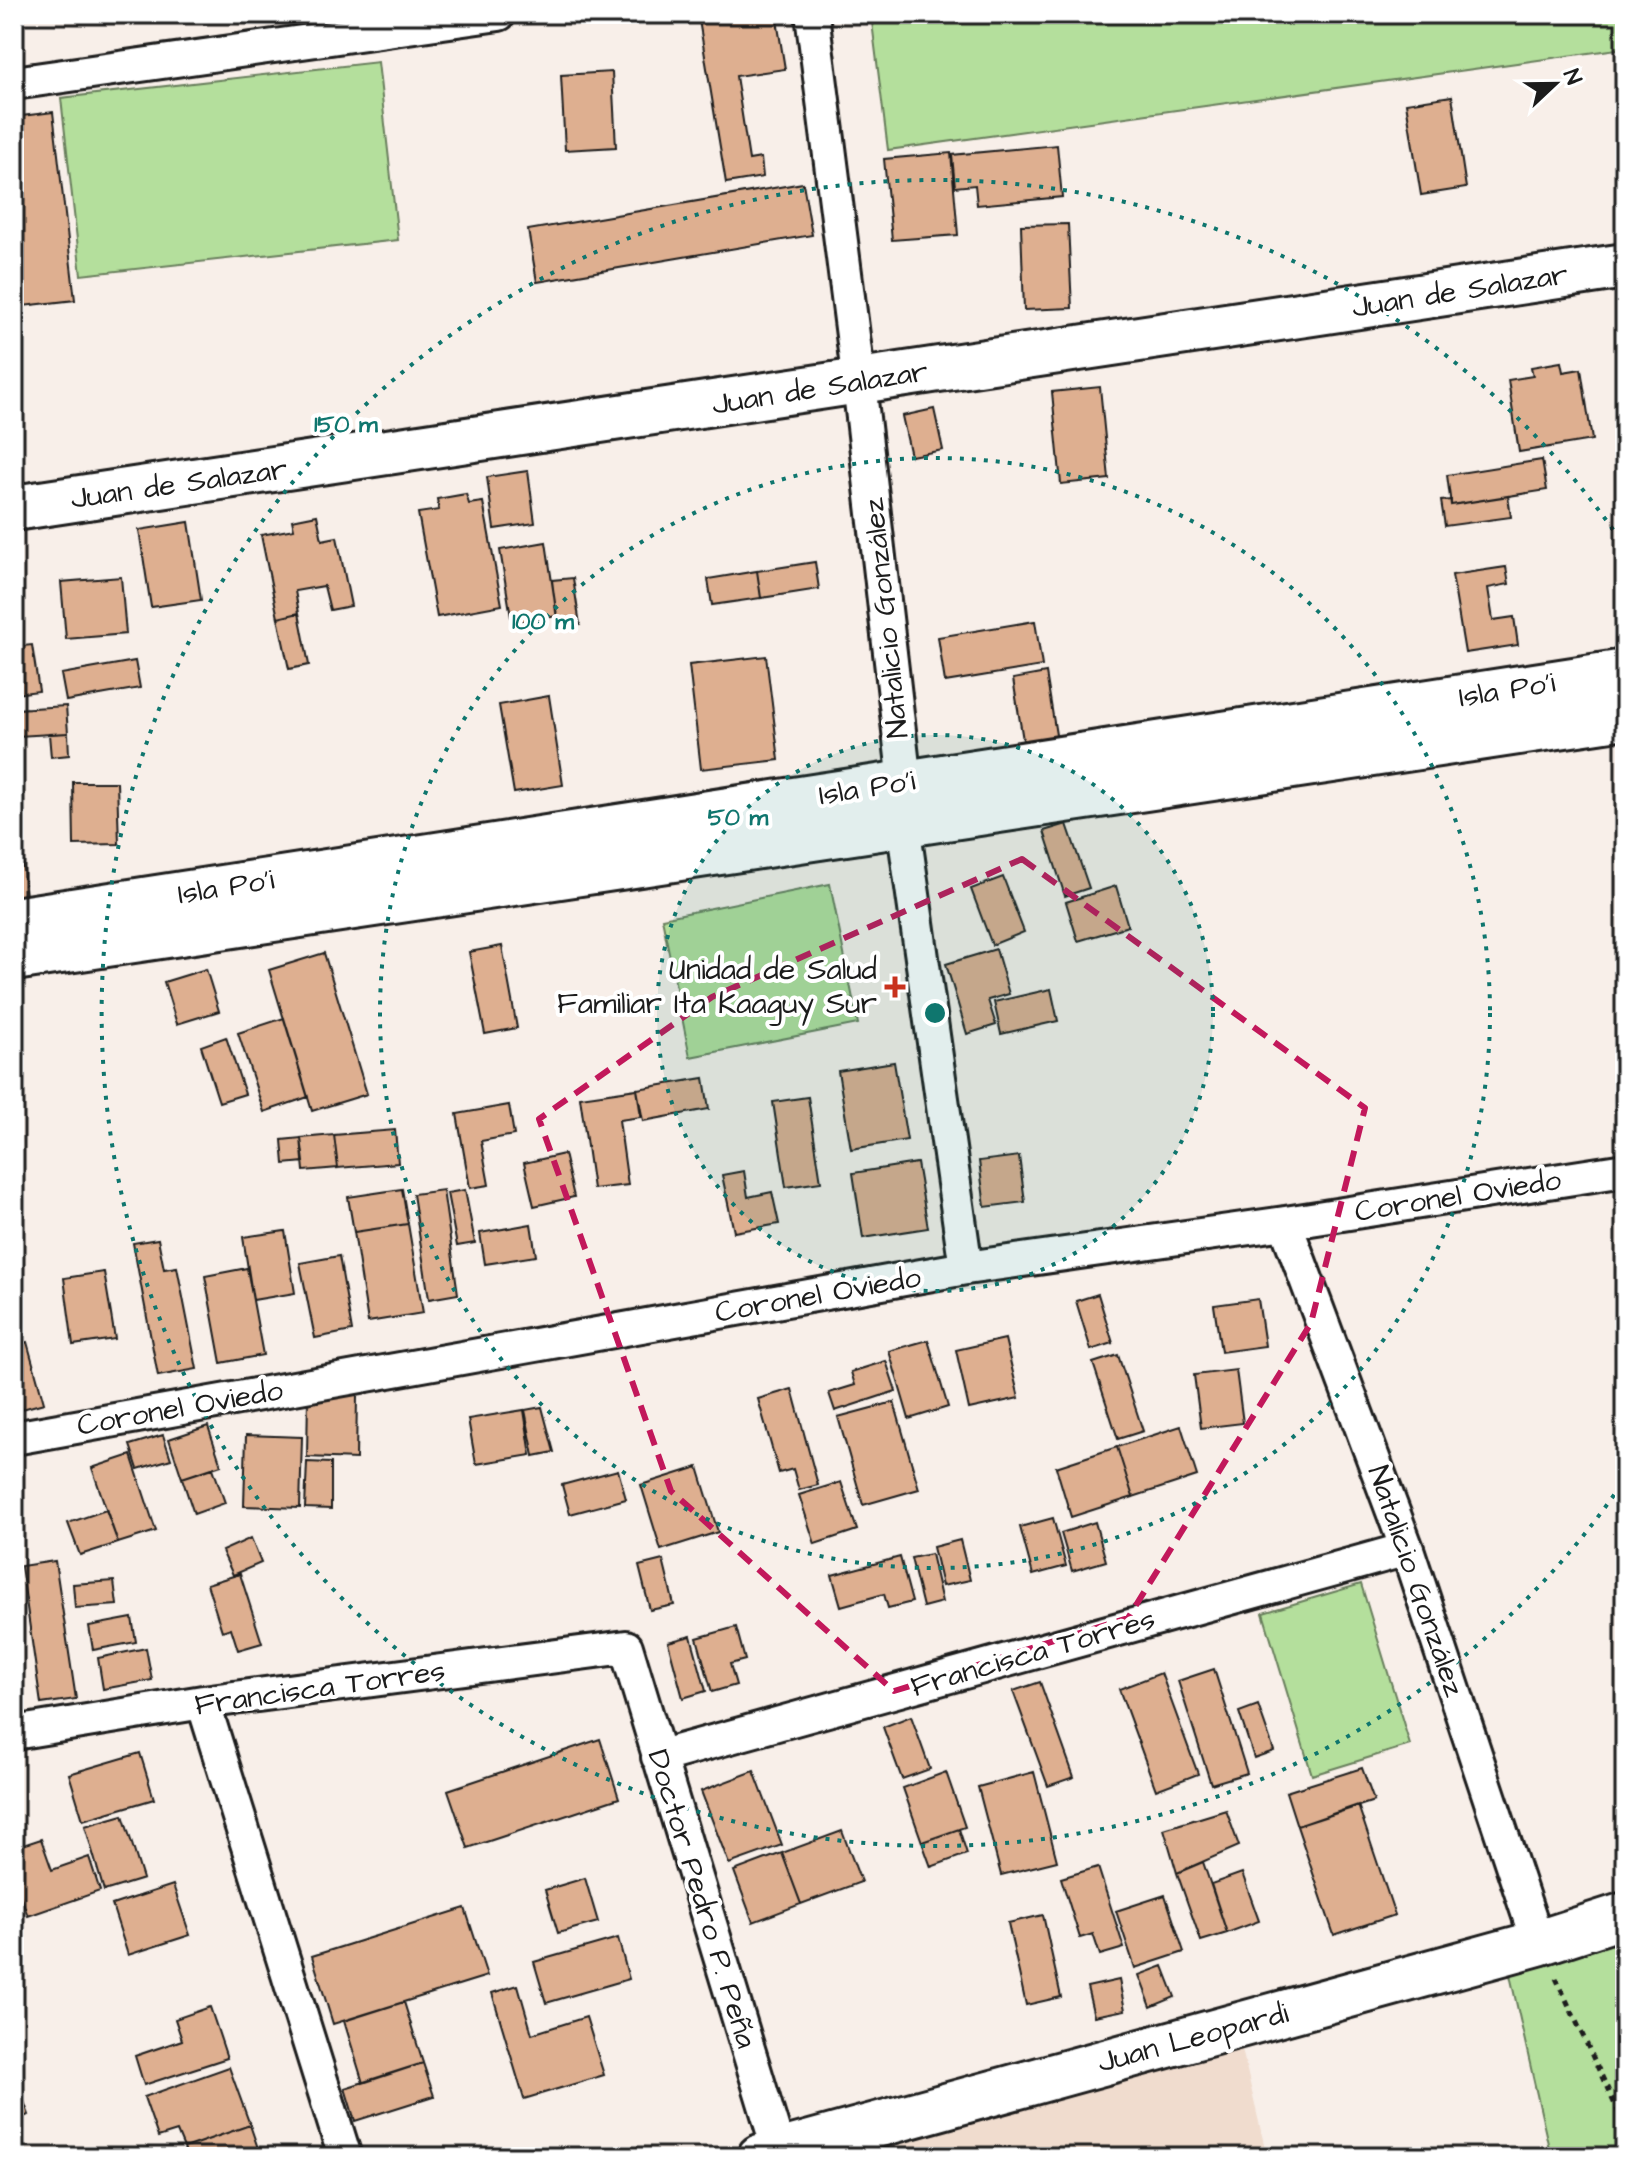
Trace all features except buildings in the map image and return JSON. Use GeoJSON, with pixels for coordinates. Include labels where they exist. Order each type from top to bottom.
{"type":"FeatureCollection","features":[{"type":"Feature","properties":{"kind":"street"},"geometry":{"type":"LineString","coordinates":[[14,83],[499,14]]}},
{"type":"Feature","properties":{"kind":"street","name":"Natalicio González"},"geometry":{"type":"LineString","coordinates":[[812,14],[859,383],[904,803],[966,1268]]}},
{"type":"Feature","properties":{"kind":"street","name":"Juan de Salazar"},"geometry":{"type":"LineString","coordinates":[[14,508],[1625,266]]}},
{"type":"Feature","properties":{"kind":"street","name":"Isla Po'i"},"geometry":{"type":"LineString","coordinates":[[14,958],[904,803],[1625,672]]}},
{"type":"Feature","properties":{"kind":"street","name":"Isla Po'i"},"geometry":{"type":"LineString","coordinates":[[14,920],[904,803],[1625,716]]}},
{"type":"Feature","properties":{"kind":"street","name":"Coronel Oviedo"},"geometry":{"type":"LineString","coordinates":[[14,1438],[966,1268],[1285,1223],[1625,1170]]}},
{"type":"Feature","properties":{"kind":"street","name":"Natalicio González"},"geometry":{"type":"LineString","coordinates":[[1285,1223],[1407,1549],[1544,1954]]}},
{"type":"Feature","properties":{"kind":"street","name":"Francisca Torres"},"geometry":{"type":"LineString","coordinates":[[658,1757],[1407,1549]]}},
{"type":"Feature","properties":{"kind":"street","name":"Francisca Torres"},"geometry":{"type":"LineString","coordinates":[[14,1733],[203,1702],[626,1647]]}},
{"type":"Feature","properties":{"kind":"street","name":"Doctor Pedro P. Peña"},"geometry":{"type":"LineString","coordinates":[[626,1647],[769,2154]]}},
{"type":"Feature","properties":{"kind":"street"},"geometry":{"type":"LineString","coordinates":[[203,1702],[345,2157]]}},
{"type":"Feature","properties":{"kind":"street","name":"Juan Leopardi"},"geometry":{"type":"LineString","coordinates":[[769,2154],[1544,1954],[1625,1915]]}},
{"type":"Feature","properties":{"kind":"path"},"geometry":{"type":"LineString","coordinates":[[1544,1954],[1625,2126]]}},
{"type":"Feature","properties":{"kind":"highlighted area"},"geometry":{"type":"Polygon","coordinates":[[[1022,859],[1365,1108],[1311,1323],[1128,1618],[894,1691],[671,1491],[539,1119],[712,997],[1022,859]]]}},
{"type":"Feature","properties":{"kind":"shaded area"},"geometry":{"type":"Polygon","coordinates":[[[1239,2036],[1267,2157],[832,2157],[1239,2036]]]}},
{"type":"Feature","properties":{"kind":"green space"},"geometry":{"type":"Polygon","coordinates":[[[871,14],[1625,14],[1625,48],[888,150],[871,14]]]}},
{"type":"Feature","properties":{"kind":"green space"},"geometry":{"type":"Polygon","coordinates":[[[378,62],[398,240],[81,275],[61,98],[378,62]]]}},
{"type":"Feature","properties":{"kind":"green space"},"geometry":{"type":"Polygon","coordinates":[[[830,884],[858,1024],[690,1057],[662,918],[830,884]]]}},
{"type":"Feature","properties":{"kind":"green space"},"geometry":{"type":"Polygon","coordinates":[[[1361,1584],[1410,1745],[1312,1775],[1263,1613],[1361,1584]]]}},
{"type":"Feature","properties":{"kind":"green space"},"geometry":{"type":"Polygon","coordinates":[[[1625,1934],[1625,2157],[1551,2157],[1508,1966],[1625,1934]]]}},
{"type":"Feature","properties":{"kind":"place","name":"Unidad de Salud Familiar Ita Kaaguy Sur"},"geometry":{"type":"Point","coordinates":[895,987]}}]}
